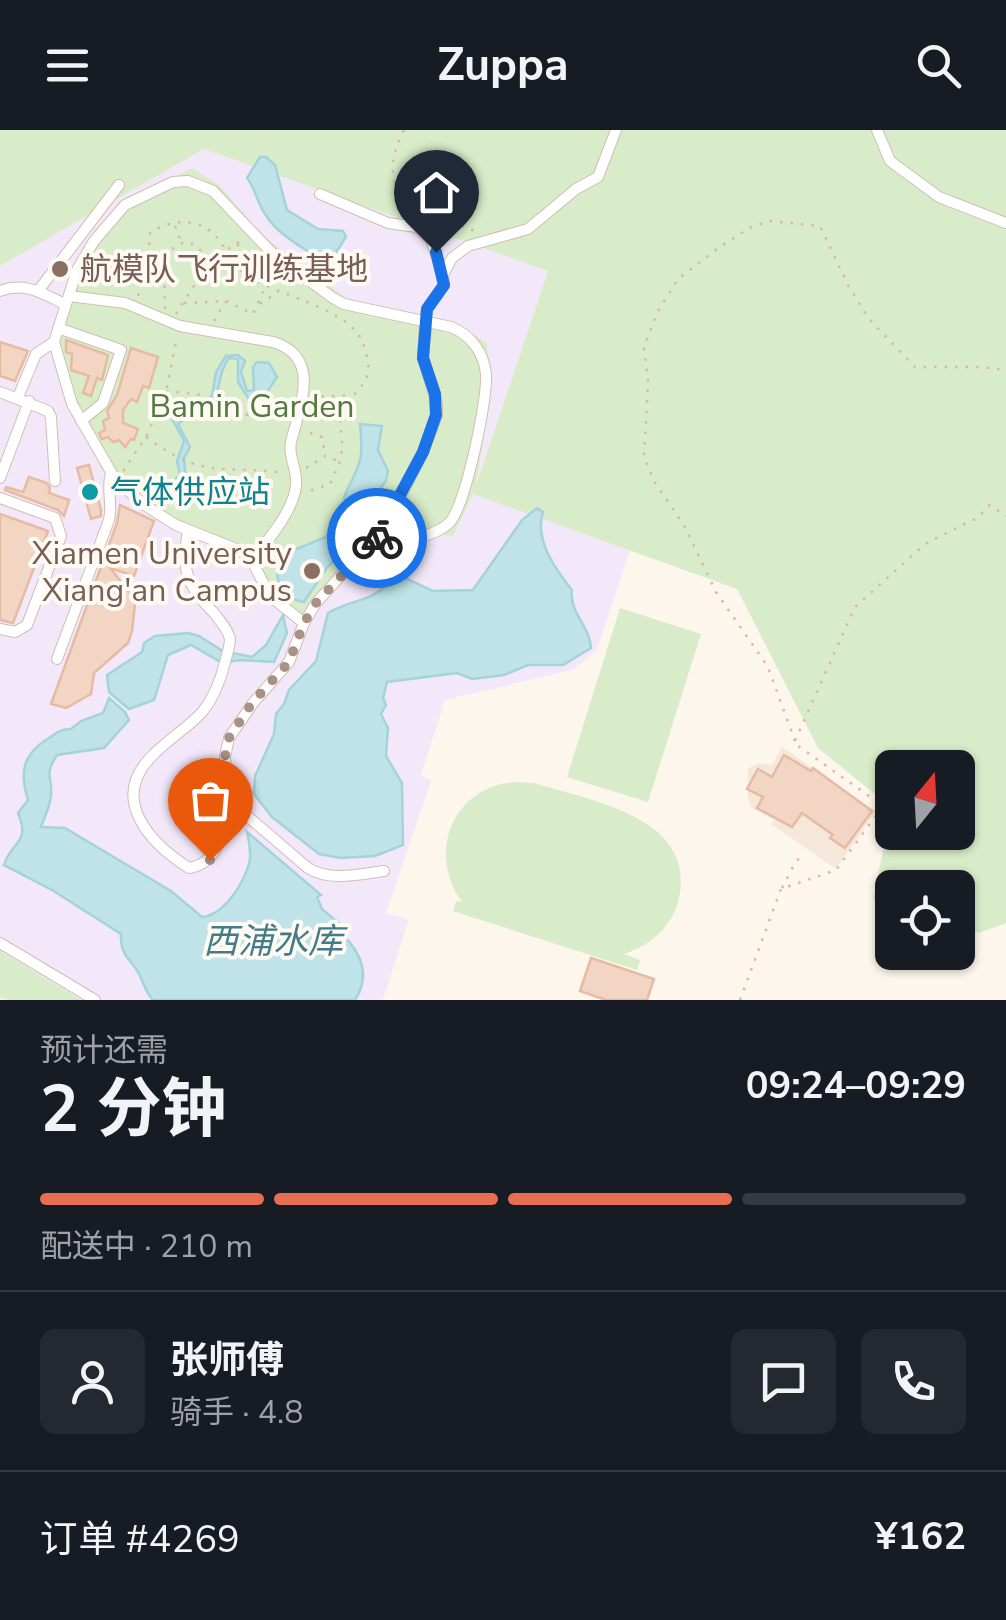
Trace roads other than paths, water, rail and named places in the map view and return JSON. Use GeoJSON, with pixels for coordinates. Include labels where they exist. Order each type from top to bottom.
{"type":"FeatureCollection","features":[{"type":"Feature","properties":{"kind":"street"},"geometry":{"type":"LineString","coordinates":[[443,274],[452,258],[468,246],[528,229],[598,176],[616,130]]}},
{"type":"Feature","properties":{"kind":"street"},"geometry":{"type":"LineString","coordinates":[[876,130],[890,161],[939,197],[1006,223]]}},
{"type":"Feature","properties":{"kind":"street"},"geometry":{"type":"LineString","coordinates":[[304,623],[270,596],[251,559],[231,544],[188,531],[143,504],[113,476],[81,422],[54,342],[78,270],[108,222],[125,205],[173,182],[188,181],[214,191],[254,235],[300,275],[344,304],[460,330],[481,356],[486,376],[458,513],[448,525],[418,537],[376,540]]}},
{"type":"Feature","properties":{"kind":"street"},"geometry":{"type":"LineString","coordinates":[[38,291],[119,185]]}},
{"type":"Feature","properties":{"kind":"street"},"geometry":{"type":"LineString","coordinates":[[188,531],[183,567],[202,602],[226,628],[230,644],[204,709],[142,766],[134,797],[138,819],[147,833],[189,868],[210,860],[216,846],[227,810],[225,757],[229,738],[252,703],[289,662],[304,623],[328,587],[376,540],[423,452],[436,415],[435,394],[423,358],[427,309],[444,285],[432,240],[417,227],[388,223],[320,194]]}},
{"type":"Feature","properties":{"kind":"street"},"geometry":{"type":"LineString","coordinates":[[0,292],[14,285],[67,300],[132,306],[206,332],[282,345],[293,356],[303,374],[304,396],[290,446],[296,474],[292,495],[276,530],[251,559]]}},
{"type":"Feature","properties":{"kind":"street"},"geometry":{"type":"LineString","coordinates":[[58,328],[122,350],[102,403],[81,422]]}},
{"type":"Feature","properties":{"kind":"street"},"geometry":{"type":"LineString","coordinates":[[0,478],[36,354],[54,342]]}},
{"type":"Feature","properties":{"kind":"street"},"geometry":{"type":"LineString","coordinates":[[0,392],[48,411],[54,482]]}},
{"type":"Feature","properties":{"kind":"street"},"geometry":{"type":"LineString","coordinates":[[57,659],[109,520],[112,508],[107,485],[113,476]]}},
{"type":"Feature","properties":{"kind":"street"},"geometry":{"type":"LineString","coordinates":[[0,498],[55,518],[61,536],[27,625],[15,632],[0,629]]}},
{"type":"Feature","properties":{"kind":"street"},"geometry":{"type":"LineString","coordinates":[[227,789],[246,815],[318,874],[345,876],[384,871]]}},
{"type":"Feature","properties":{"kind":"street"},"geometry":{"type":"LineString","coordinates":[[0,943],[95,1000]]}},
{"type":"Feature","properties":{"kind":"water"},"geometry":{"type":"Polygon","coordinates":[[[260,157],[275,165],[287,210],[318,229],[343,231],[346,237],[329,264],[285,236],[265,214],[247,178],[260,157]]]}},
{"type":"Feature","properties":{"kind":"water"},"geometry":{"type":"Polygon","coordinates":[[[238,355],[245,361],[241,372],[247,391],[254,390],[253,367],[257,362],[269,363],[277,377],[264,397],[248,398],[238,382],[238,359],[229,358],[213,404],[214,414],[209,418],[199,410],[178,424],[190,447],[184,458],[185,472],[195,480],[208,481],[191,487],[153,486],[135,490],[133,487],[156,481],[174,481],[180,475],[177,461],[184,441],[172,419],[212,396],[216,372],[226,356],[238,355]]]}},
{"type":"Feature","properties":{"kind":"water"},"geometry":{"type":"Polygon","coordinates":[[[360,424],[382,426],[378,450],[388,471],[386,481],[372,499],[364,530],[326,569],[304,602],[291,598],[282,590],[278,566],[289,552],[326,537],[337,518],[348,511],[344,497],[360,462],[360,424]]]}},
{"type":"Feature","properties":{"kind":"water"},"geometry":{"type":"Polygon","coordinates":[[[537,508],[543,512],[544,543],[572,590],[574,606],[591,648],[563,665],[528,665],[504,675],[472,679],[457,673],[387,682],[383,698],[386,705],[381,714],[388,728],[386,756],[402,783],[403,845],[375,856],[341,858],[319,854],[272,817],[254,794],[255,776],[274,734],[276,714],[289,690],[316,661],[328,613],[369,597],[395,577],[433,591],[473,590],[522,520],[537,508]]]}},
{"type":"Feature","properties":{"kind":"water"},"geometry":{"type":"Polygon","coordinates":[[[283,615],[287,633],[274,662],[222,663],[191,645],[168,655],[154,700],[129,709],[109,692],[107,675],[142,652],[144,643],[155,636],[188,633],[223,651],[252,657],[266,645],[283,615]]]}},
{"type":"Feature","properties":{"kind":"water","name":"西浦水库"},"geometry":{"type":"Polygon","coordinates":[[[109,698],[129,720],[104,748],[57,755],[50,767],[50,799],[41,827],[65,828],[171,891],[202,917],[225,905],[242,880],[250,860],[247,832],[321,895],[317,897],[322,909],[341,925],[340,932],[358,955],[363,972],[355,1000],[153,1000],[125,954],[121,934],[4,865],[21,837],[18,813],[28,800],[24,772],[33,750],[57,733],[103,713],[109,698]]]}},
{"type":"Feature","properties":{"kind":"place","name":"航模队飞行训练基地"},"geometry":{"type":"Point","coordinates":[60,269]}},
{"type":"Feature","properties":{"kind":"place","name":"气体供应站"},"geometry":{"type":"Point","coordinates":[90,492]}},
{"type":"Feature","properties":{"kind":"place","name":"Xiamen University Xiang'an Campus"},"geometry":{"type":"Point","coordinates":[312,571]}},
{"type":"Feature","properties":{"kind":"park label","name":"Bamin Garden"},"geometry":{"type":"Point","coordinates":[252,406]}}]}
